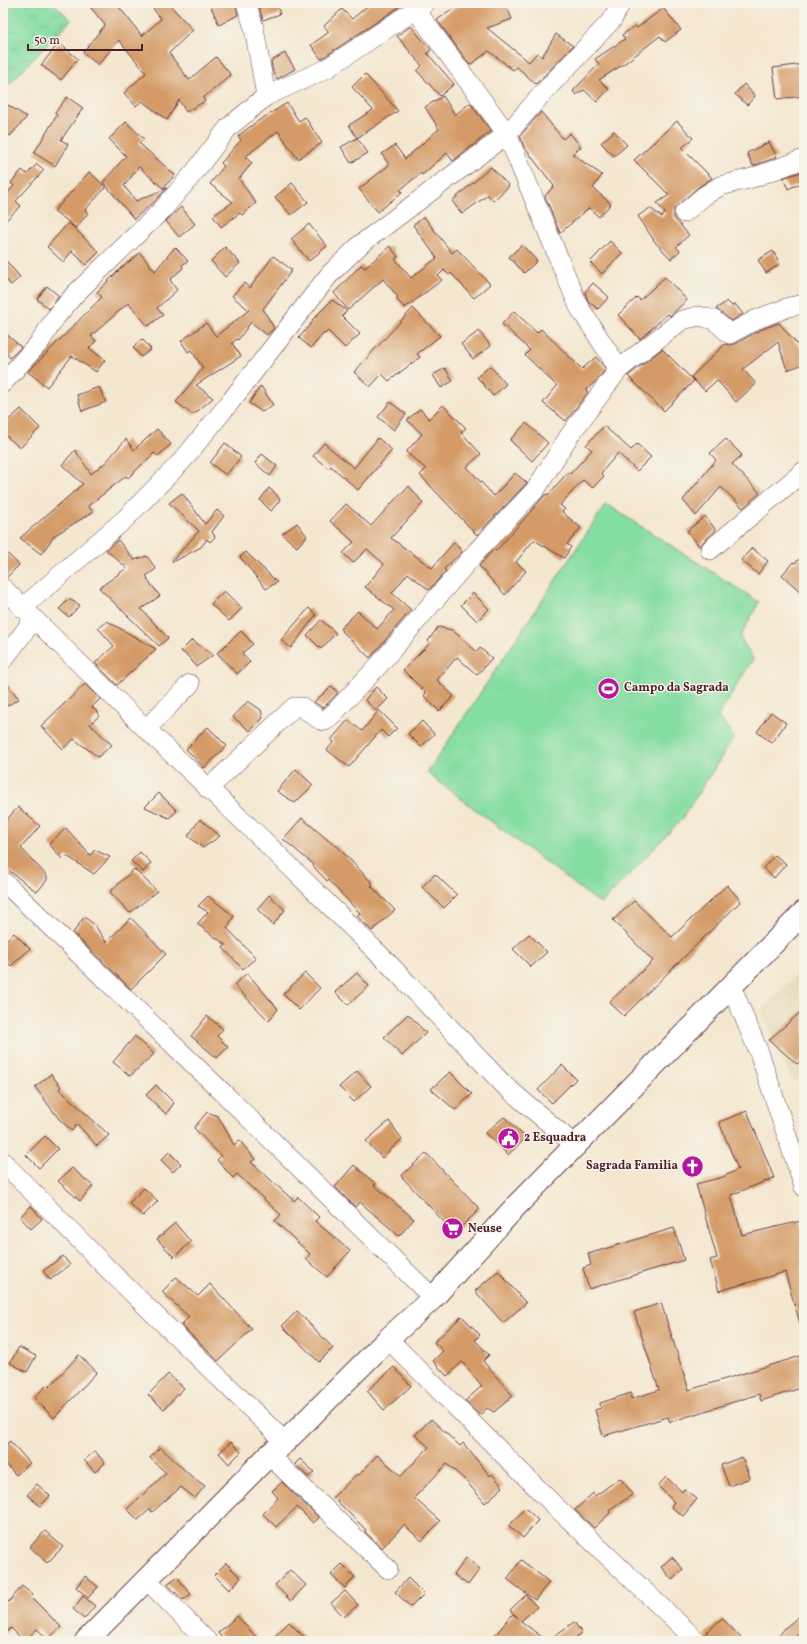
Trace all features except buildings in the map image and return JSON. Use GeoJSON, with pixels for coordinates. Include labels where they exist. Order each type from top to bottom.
{"type":"FeatureCollection","features":[{"type":"Feature","properties":{"kind":"main road"},"geometry":{"type":"LineString","coordinates":[[86,1641],[277,1448],[388,1339],[433,1298],[517,1205],[732,988],[798,919],[804,895]]}},
{"type":"Feature","properties":{"kind":"street"},"geometry":{"type":"LineString","coordinates":[[246,3],[254,28],[266,96]]}},
{"type":"Feature","properties":{"kind":"street"},"geometry":{"type":"LineString","coordinates":[[3,660],[28,614],[126,519],[182,462],[329,275],[361,244],[507,134],[542,94],[608,26],[620,8],[621,3]]}},
{"type":"Feature","properties":{"kind":"street"},"geometry":{"type":"LineString","coordinates":[[3,384],[40,342],[55,318],[75,294],[162,210],[193,174],[228,128],[266,96],[326,69],[418,5],[507,134],[579,307],[619,369]]}},
{"type":"Feature","properties":{"kind":"street"},"geometry":{"type":"LineString","coordinates":[[684,213],[704,196],[720,186],[752,178],[804,159]]}},
{"type":"Feature","properties":{"kind":"street"},"geometry":{"type":"LineString","coordinates":[[208,789],[294,707],[302,706],[320,720],[328,719],[378,666],[477,551],[536,488],[569,436],[619,369],[682,320],[699,316],[714,320],[730,334],[755,320],[789,307],[804,304]]}},
{"type":"Feature","properties":{"kind":"street"},"geometry":{"type":"LineString","coordinates":[[710,550],[804,471]]}},
{"type":"Feature","properties":{"kind":"street"},"geometry":{"type":"LineString","coordinates":[[3,588],[146,729],[262,839],[389,964],[505,1086],[576,1146]]}},
{"type":"Feature","properties":{"kind":"street"},"geometry":{"type":"LineString","coordinates":[[146,729],[190,684]]}},
{"type":"Feature","properties":{"kind":"street"},"geometry":{"type":"LineString","coordinates":[[3,881],[206,1076],[433,1298]]}},
{"type":"Feature","properties":{"kind":"street"},"geometry":{"type":"LineString","coordinates":[[732,988],[760,1055],[804,1187]]}},
{"type":"Feature","properties":{"kind":"street"},"geometry":{"type":"LineString","coordinates":[[3,1162],[112,1272],[388,1569]]}},
{"type":"Feature","properties":{"kind":"street"},"geometry":{"type":"LineString","coordinates":[[388,1339],[557,1508],[694,1640]]}},
{"type":"Feature","properties":{"kind":"street"},"geometry":{"type":"LineString","coordinates":[[147,1580],[207,1641]]}},
{"type":"Feature","properties":{"kind":"shaded area"},"geometry":{"type":"Polygon","coordinates":[[[804,966],[804,1080],[792,1081],[761,1011],[804,966]]]}},
{"type":"Feature","properties":{"kind":"green space"},"geometry":{"type":"Polygon","coordinates":[[[3,3],[53,3],[71,20],[3,90],[3,3]]]}},
{"type":"Feature","properties":{"kind":"green space","name":"Campo da Sagrada"},"geometry":{"type":"Polygon","coordinates":[[[606,504],[759,602],[740,637],[753,659],[718,716],[734,737],[682,819],[601,904],[427,773],[606,504]]]}},
{"type":"Feature","properties":{"kind":"place","name":"Campo da Sagrada"},"geometry":{"type":"Point","coordinates":[609,688]}},
{"type":"Feature","properties":{"kind":"place","name":"2 Esquadra"},"geometry":{"type":"Point","coordinates":[508,1138]}},
{"type":"Feature","properties":{"kind":"place","name":"Sagrada Familia"},"geometry":{"type":"Point","coordinates":[693,1166]}},
{"type":"Feature","properties":{"kind":"place","name":"Neuse"},"geometry":{"type":"Point","coordinates":[452,1229]}}]}
